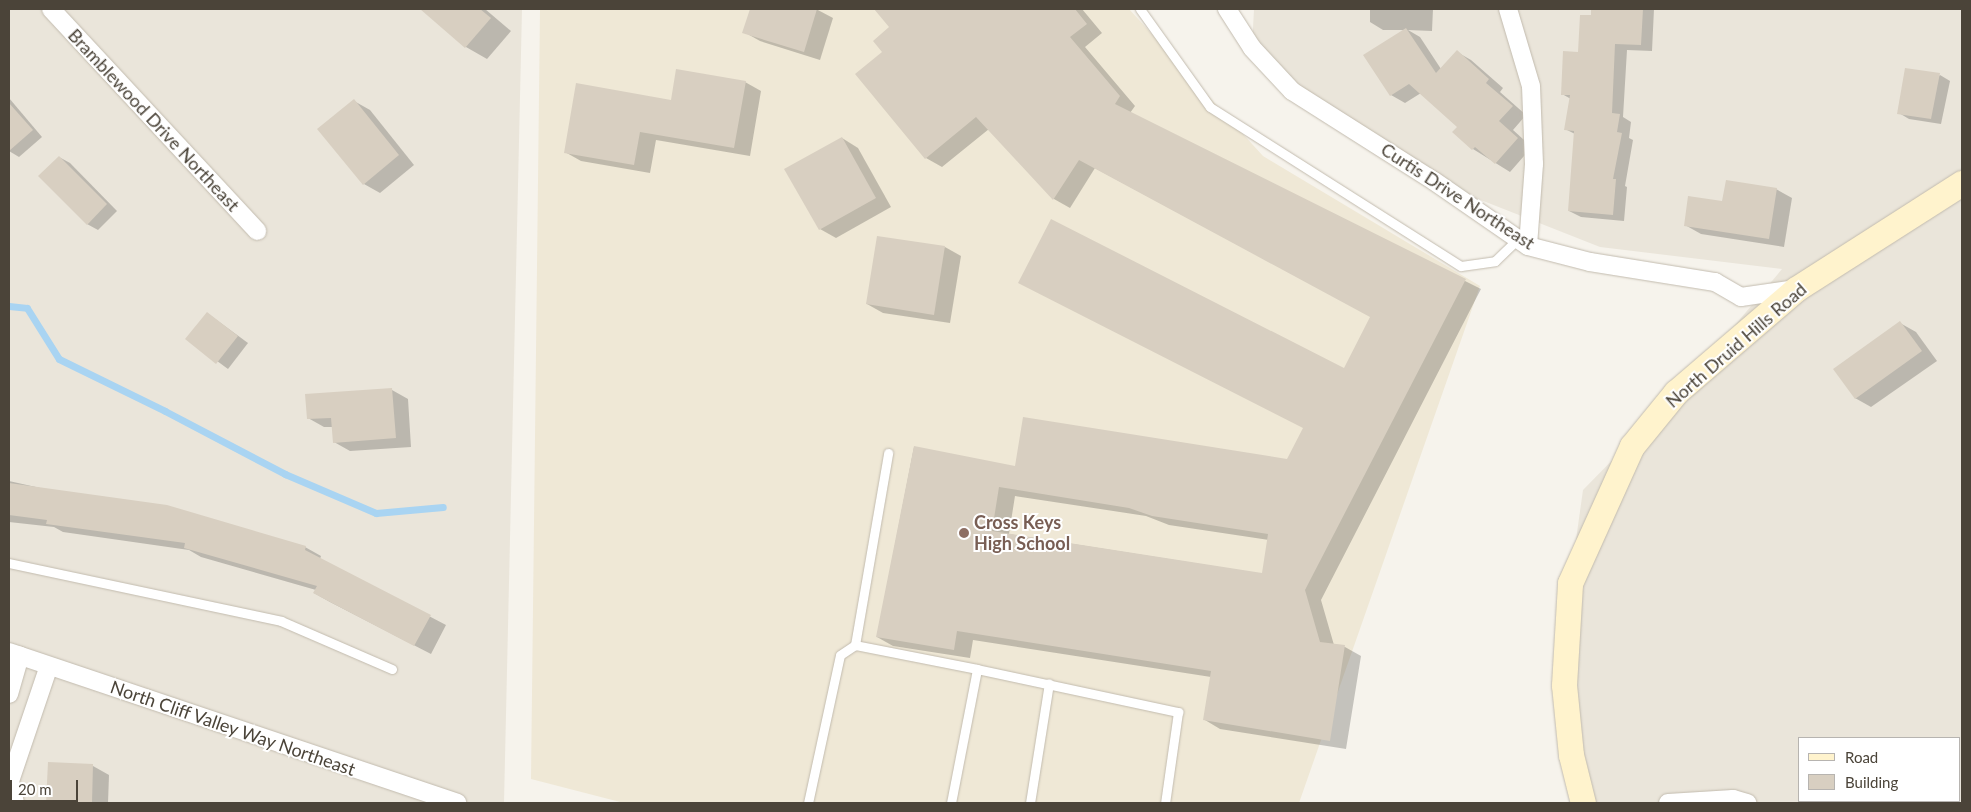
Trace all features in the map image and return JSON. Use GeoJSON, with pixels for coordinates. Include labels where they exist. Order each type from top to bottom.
{"type":"FeatureCollection","features":[{"type":"Feature","properties":{"kind":"main road","name":"North Druid Hills Road"},"geometry":{"type":"LineString","coordinates":[[1583,803],[1571,755],[1564,685],[1570,583],[1632,446],[1676,392],[1796,289],[1962,183]]}},
{"type":"Feature","properties":{"kind":"street","name":"Bramblewood Drive Northeast"},"geometry":{"type":"LineString","coordinates":[[51,9],[256,231]]}},
{"type":"Feature","properties":{"kind":"street","name":"Curtis Drive Northeast"},"geometry":{"type":"LineString","coordinates":[[1227,9],[1252,48],[1292,91],[1434,181],[1523,243],[1590,262],[1715,282],[1742,297],[1796,289]]}},
{"type":"Feature","properties":{"kind":"street"},"geometry":{"type":"LineString","coordinates":[[1508,9],[1531,86],[1534,164],[1523,243]]}},
{"type":"Feature","properties":{"kind":"street"},"geometry":{"type":"LineString","coordinates":[[9,694],[14,654]]}},
{"type":"Feature","properties":{"kind":"street","name":"North Cliff Valley Way Northeast"},"geometry":{"type":"LineString","coordinates":[[14,654],[457,803]]}},
{"type":"Feature","properties":{"kind":"street"},"geometry":{"type":"LineString","coordinates":[[15,803],[10,777],[49,666]]}},
{"type":"Feature","properties":{"kind":"street"},"geometry":{"type":"LineString","coordinates":[[1668,803],[1734,799],[1747,803]]}},
{"type":"Feature","properties":{"kind":"lane"},"geometry":{"type":"LineString","coordinates":[[1140,9],[1210,107],[1461,266],[1495,261],[1523,243]]}},
{"type":"Feature","properties":{"kind":"lane"},"geometry":{"type":"LineString","coordinates":[[855,645],[888,453]]}},
{"type":"Feature","properties":{"kind":"lane"},"geometry":{"type":"LineString","coordinates":[[9,563],[281,621],[392,669]]}},
{"type":"Feature","properties":{"kind":"lane"},"geometry":{"type":"LineString","coordinates":[[808,803],[840,655],[855,645],[1049,683],[1178,712],[1165,803]]}},
{"type":"Feature","properties":{"kind":"lane"},"geometry":{"type":"LineString","coordinates":[[951,803],[977,669]]}},
{"type":"Feature","properties":{"kind":"lane"},"geometry":{"type":"LineString","coordinates":[[1030,803],[1049,683]]}},
{"type":"Feature","properties":{"kind":"shaded area"},"geometry":{"type":"Polygon","coordinates":[[[9,9],[522,9],[504,803],[9,803],[9,9]]]}},
{"type":"Feature","properties":{"kind":"shaded area","name":"Cross Keys High School"},"geometry":{"type":"Polygon","coordinates":[[[540,9],[1129,9],[1263,156],[1480,286],[1299,803],[624,803],[531,779],[540,9]]]}},
{"type":"Feature","properties":{"kind":"shaded area"},"geometry":{"type":"Polygon","coordinates":[[[1254,9],[1962,9],[1962,185],[1956,190],[1962,198],[1962,803],[1574,803],[1561,646],[1583,490],[1678,393],[1782,269],[1600,247],[1468,195],[1334,118],[1252,48],[1254,9]]]}},
{"type":"Feature","properties":{"kind":"building"},"geometry":{"type":"Polygon","coordinates":[[[420,9],[480,9],[491,18],[465,48],[420,9]]]}},
{"type":"Feature","properties":{"kind":"building"},"geometry":{"type":"Polygon","coordinates":[[[750,9],[817,9],[804,52],[742,33],[750,9]]]}},
{"type":"Feature","properties":{"kind":"building"},"geometry":{"type":"Polygon","coordinates":[[[874,9],[1075,9],[1087,24],[1070,37],[1120,96],[1115,104],[1466,279],[1305,590],[1320,642],[1345,645],[1330,741],[1203,720],[1211,671],[957,631],[954,650],[876,637],[914,446],[1015,466],[1023,417],[1287,459],[1303,428],[1018,283],[1051,219],[1344,368],[1370,317],[1079,160],[1053,200],[976,117],[925,159],[855,74],[882,52],[873,41],[889,27],[874,9]],[[999,487],[992,531],[1262,573],[1268,534],[1152,516],[1129,508],[999,487]]]}},
{"type":"Feature","properties":{"kind":"building"},"geometry":{"type":"Polygon","coordinates":[[[1591,9],[1643,9],[1641,45],[1615,44],[1612,113],[1620,114],[1617,132],[1622,133],[1613,179],[1616,179],[1613,215],[1568,211],[1574,131],[1564,130],[1570,95],[1561,95],[1563,51],[1578,52],[1580,15],[1591,15],[1591,9]]]}},
{"type":"Feature","properties":{"kind":"building"},"geometry":{"type":"Polygon","coordinates":[[[1406,28],[1436,73],[1457,50],[1489,79],[1486,83],[1513,106],[1499,121],[1518,138],[1495,164],[1475,147],[1472,150],[1452,132],[1457,127],[1409,84],[1390,96],[1363,55],[1406,28]]]}},
{"type":"Feature","properties":{"kind":"building"},"geometry":{"type":"Polygon","coordinates":[[[1905,68],[1940,73],[1931,119],[1897,114],[1905,68]]]}},
{"type":"Feature","properties":{"kind":"building"},"geometry":{"type":"Polygon","coordinates":[[[676,69],[746,81],[734,148],[640,132],[634,165],[564,153],[576,83],[671,100],[676,69]]]}},
{"type":"Feature","properties":{"kind":"building"},"geometry":{"type":"Polygon","coordinates":[[[354,99],[399,155],[363,185],[317,129],[354,99]]]}},
{"type":"Feature","properties":{"kind":"building"},"geometry":{"type":"Polygon","coordinates":[[[9,103],[33,130],[9,151],[9,103]]]}},
{"type":"Feature","properties":{"kind":"building"},"geometry":{"type":"Polygon","coordinates":[[[842,137],[876,198],[819,230],[784,169],[842,137]]]}},
{"type":"Feature","properties":{"kind":"building"},"geometry":{"type":"Polygon","coordinates":[[[59,156],[107,204],[87,225],[38,176],[59,156]]]}},
{"type":"Feature","properties":{"kind":"building"},"geometry":{"type":"Polygon","coordinates":[[[1726,180],[1777,188],[1769,239],[1684,226],[1688,196],[1722,201],[1726,180]]]}},
{"type":"Feature","properties":{"kind":"building"},"geometry":{"type":"Polygon","coordinates":[[[877,236],[945,246],[934,315],[866,304],[877,236]]]}},
{"type":"Feature","properties":{"kind":"building"},"geometry":{"type":"Polygon","coordinates":[[[207,312],[238,336],[216,364],[185,339],[207,312]]]}},
{"type":"Feature","properties":{"kind":"building"},"geometry":{"type":"Polygon","coordinates":[[[1900,321],[1922,351],[1855,399],[1833,369],[1900,321]]]}},
{"type":"Feature","properties":{"kind":"building"},"geometry":{"type":"Polygon","coordinates":[[[392,388],[396,438],[333,443],[331,418],[307,419],[305,394],[392,388]]]}},
{"type":"Feature","properties":{"kind":"building"},"geometry":{"type":"Polygon","coordinates":[[[9,483],[167,505],[306,546],[305,550],[431,615],[414,646],[313,593],[317,586],[184,548],[185,543],[46,524],[47,520],[9,515],[9,483]]]}},
{"type":"Feature","properties":{"kind":"building"},"geometry":{"type":"Polygon","coordinates":[[[48,762],[93,764],[92,803],[46,803],[48,762]]]}},
{"type":"Feature","properties":{"kind":"waterway"},"geometry":{"type":"LineString","coordinates":[[9,306],[27,308],[59,359],[165,411],[285,474],[376,513],[443,507]]}},
{"type":"Feature","properties":{"kind":"place","name":"Cross Keys High School"},"geometry":{"type":"Point","coordinates":[964,533]}}]}
